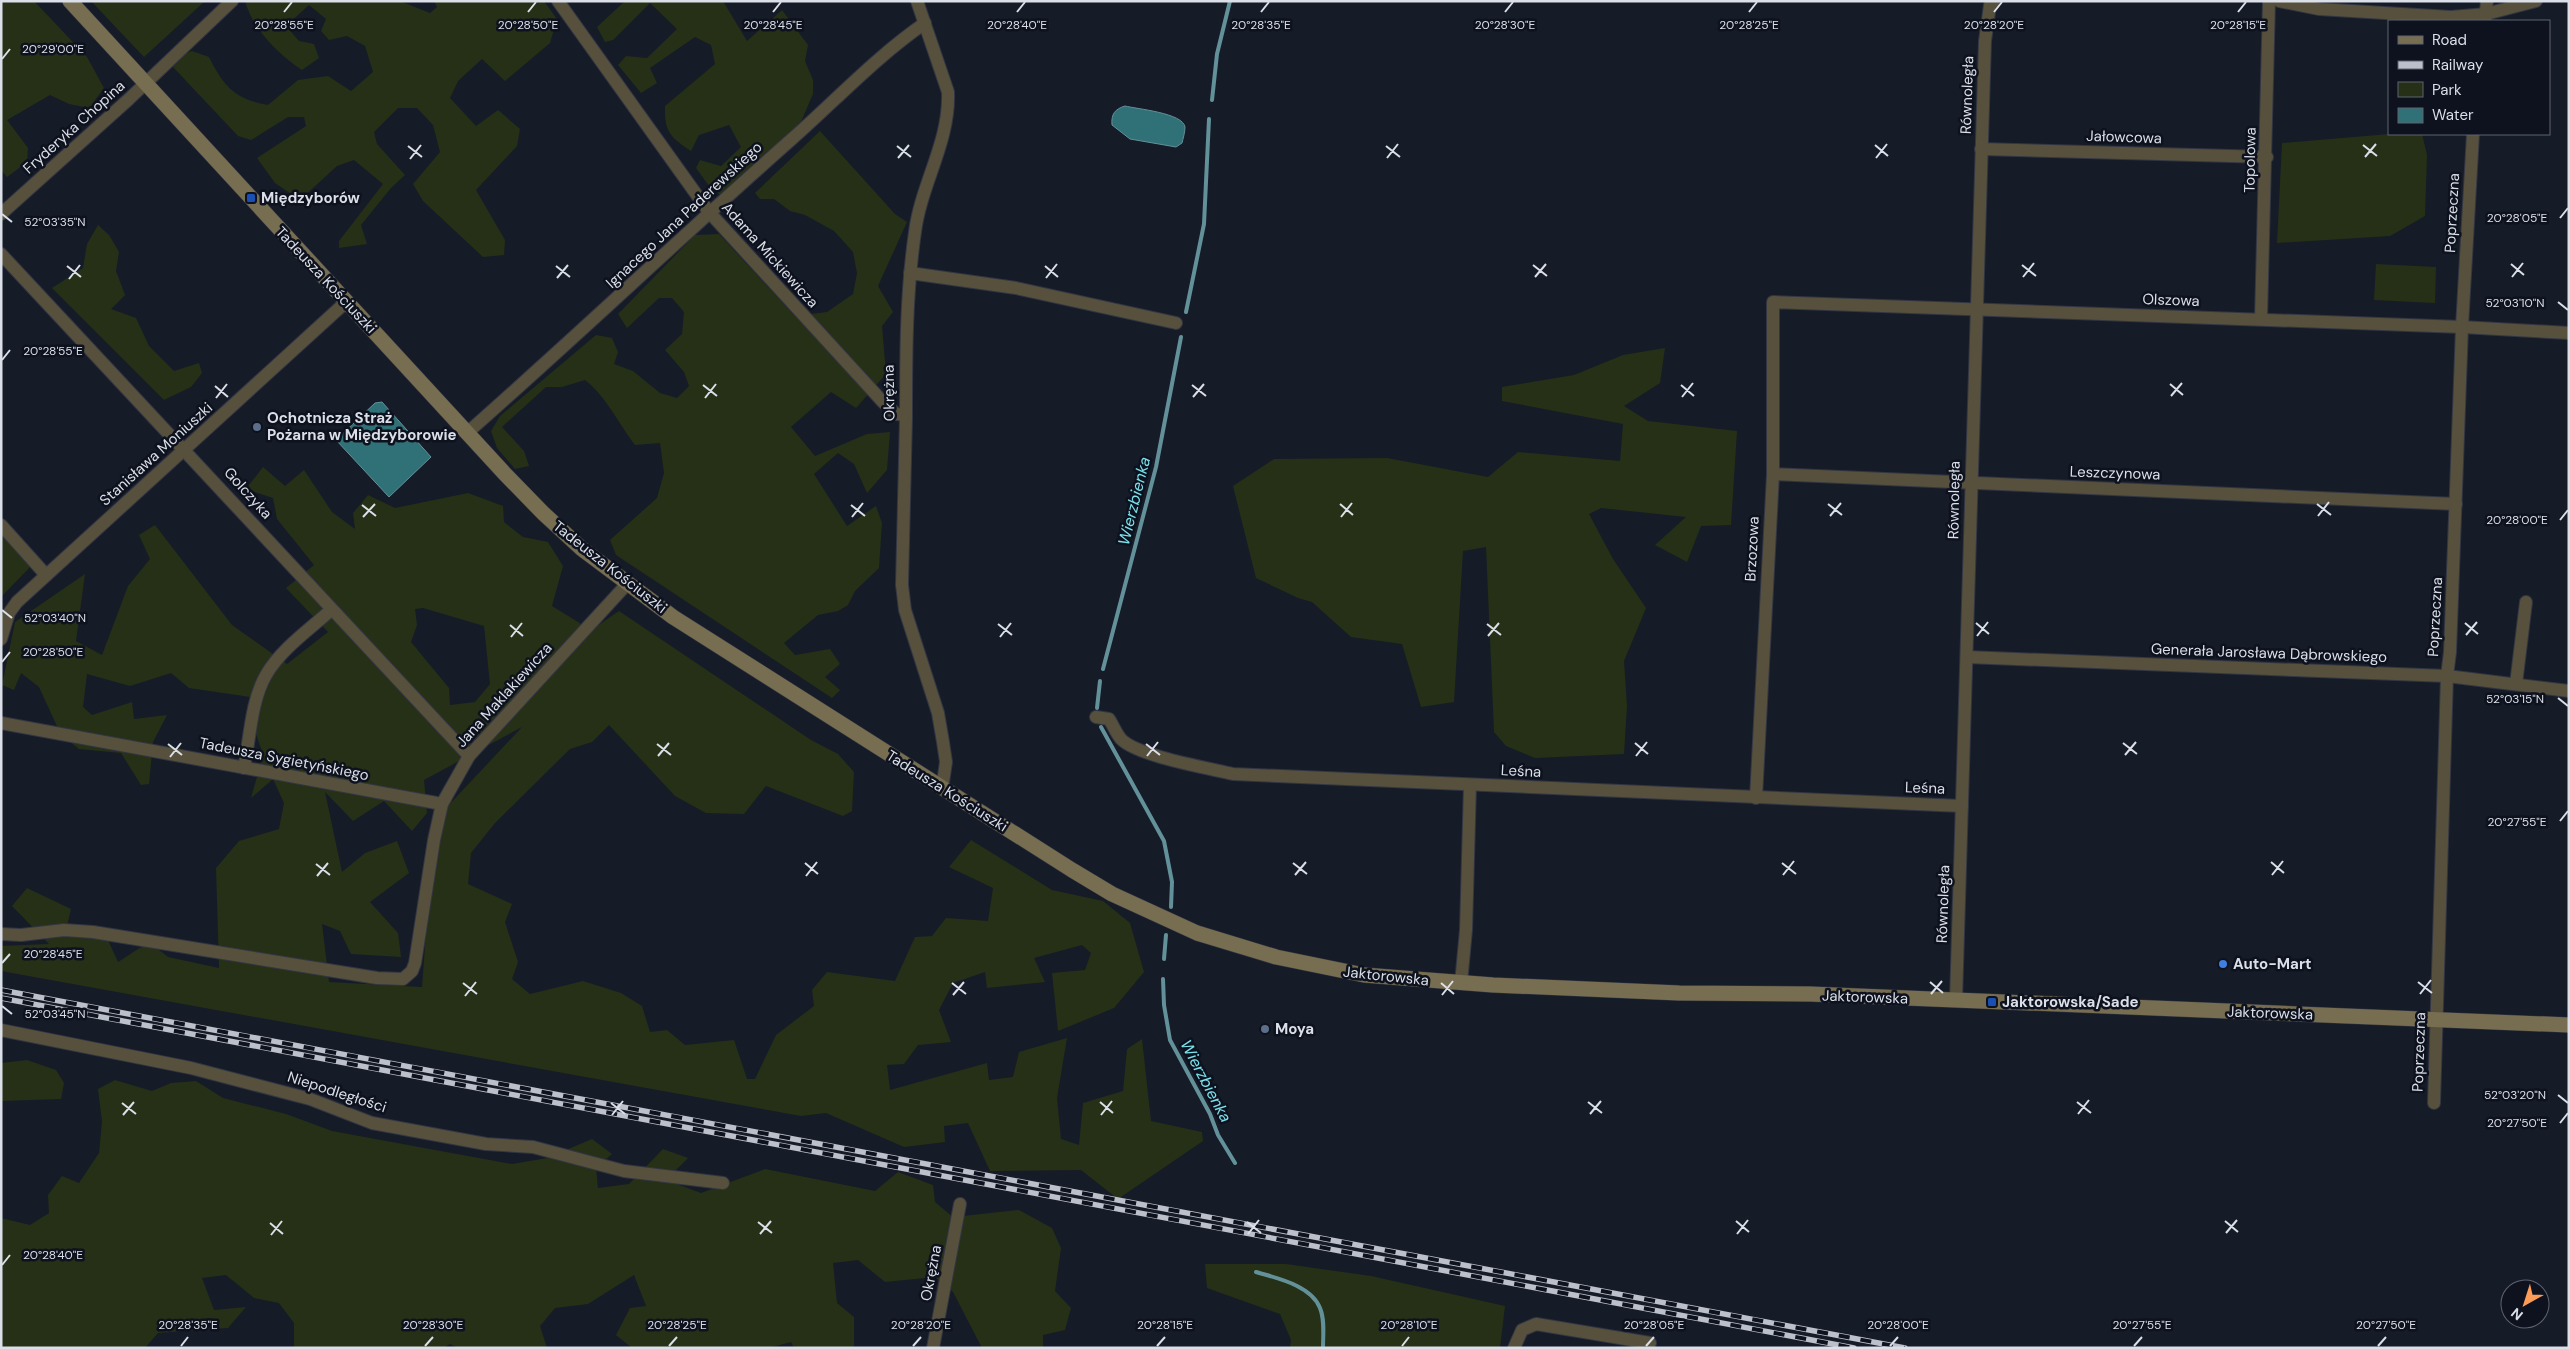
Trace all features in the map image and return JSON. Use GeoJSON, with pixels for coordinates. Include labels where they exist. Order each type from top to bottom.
{"type":"FeatureCollection","features":[{"type":"Feature","properties":{"kind":"main road","name":"Tadeusza Kościuszki"},"geometry":{"type":"LineString","coordinates":[[70,1],[346,302],[543,513],[627,584],[673,617],[942,789],[1112,894],[1197,933]]}},
{"type":"Feature","properties":{"kind":"main road","name":"Jaktorowska"},"geometry":{"type":"LineString","coordinates":[[1197,933],[1276,957],[1322,968],[1364,975],[1461,983],[1679,993],[1810,994],[2569,1024]]}},
{"type":"Feature","properties":{"kind":"street","name":"Fryderyka Chopina"},"geometry":{"type":"LineString","coordinates":[[1,214],[146,83],[232,1]]}},
{"type":"Feature","properties":{"kind":"street","name":"Adama Mickiewicza"},"geometry":{"type":"LineString","coordinates":[[558,1],[709,212],[882,401],[896,414],[906,415]]}},
{"type":"Feature","properties":{"kind":"street","name":"Okrężna"},"geometry":{"type":"LineString","coordinates":[[917,1],[948,92],[949,107],[938,153],[918,213],[910,273],[904,362],[906,415],[902,585],[905,610],[938,713],[944,742],[946,762],[942,789]]}},
{"type":"Feature","properties":{"kind":"street","name":"Równoległa"},"geometry":{"type":"LineString","coordinates":[[1956,1000],[1967,657],[1975,310],[1985,41],[1990,6],[1994,1]]}},
{"type":"Feature","properties":{"kind":"street","name":"Topolowa"},"geometry":{"type":"LineString","coordinates":[[2261,319],[2267,157],[2269,1]]}},
{"type":"Feature","properties":{"kind":"street"},"geometry":{"type":"LineString","coordinates":[[2279,1],[2319,9],[2452,19],[2536,1]]}},
{"type":"Feature","properties":{"kind":"street","name":"Ignacego Jana Paderewskiego"},"geometry":{"type":"LineString","coordinates":[[468,434],[589,325],[709,212],[870,69],[925,23]]}},
{"type":"Feature","properties":{"kind":"street","name":"Poprzeczna"},"geometry":{"type":"LineString","coordinates":[[2434,1103],[2447,676],[2456,504],[2462,327],[2473,135]]}},
{"type":"Feature","properties":{"kind":"street","name":"Jałowcowa"},"geometry":{"type":"LineString","coordinates":[[1981,150],[2267,157]]}},
{"type":"Feature","properties":{"kind":"street","name":"Golczyka"},"geometry":{"type":"LineString","coordinates":[[1,254],[185,449],[469,756]]}},
{"type":"Feature","properties":{"kind":"street"},"geometry":{"type":"LineString","coordinates":[[910,273],[1016,288],[1176,322]]}},
{"type":"Feature","properties":{"kind":"street","name":"Stanisława Moniuszki"},"geometry":{"type":"LineString","coordinates":[[1,639],[5,612],[346,302]]}},
{"type":"Feature","properties":{"kind":"street","name":"Olszowa"},"geometry":{"type":"LineString","coordinates":[[1773,302],[2261,319],[2569,333]]}},
{"type":"Feature","properties":{"kind":"street","name":"Brzozowa"},"geometry":{"type":"LineString","coordinates":[[1756,798],[1772,474],[1773,302]]}},
{"type":"Feature","properties":{"kind":"street","name":"Leszczynowa"},"geometry":{"type":"LineString","coordinates":[[1772,474],[2456,504]]}},
{"type":"Feature","properties":{"kind":"street"},"geometry":{"type":"LineString","coordinates":[[1,525],[46,575]]}},
{"type":"Feature","properties":{"kind":"street","name":"Jana Maklakiewicza"},"geometry":{"type":"LineString","coordinates":[[1,934],[64,930],[93,932],[394,980],[408,975],[415,963],[434,840],[442,804],[469,756],[627,584]]}},
{"type":"Feature","properties":{"kind":"street"},"geometry":{"type":"LineString","coordinates":[[2516,684],[2526,602]]}},
{"type":"Feature","properties":{"kind":"street"},"geometry":{"type":"LineString","coordinates":[[244,768],[257,696],[266,674],[283,654],[332,610]]}},
{"type":"Feature","properties":{"kind":"street","name":"Generała Jarosława Dąbrowskiego"},"geometry":{"type":"LineString","coordinates":[[1967,657],[2447,676],[2569,691]]}},
{"type":"Feature","properties":{"kind":"street","name":"Leśna"},"geometry":{"type":"LineString","coordinates":[[1096,717],[1108,719],[1121,739],[1132,747],[1179,762],[1233,774],[1962,806]]}},
{"type":"Feature","properties":{"kind":"street","name":"Tadeusza Sygietyńskiego"},"geometry":{"type":"LineString","coordinates":[[1,723],[442,804]]}},
{"type":"Feature","properties":{"kind":"street"},"geometry":{"type":"LineString","coordinates":[[1461,983],[1466,930],[1470,785]]}},
{"type":"Feature","properties":{"kind":"street","name":"Niepodległości"},"geometry":{"type":"LineString","coordinates":[[1,1030],[191,1068],[310,1099],[372,1123],[486,1144],[533,1147],[624,1171],[723,1184]]}},
{"type":"Feature","properties":{"kind":"street","name":"Okrężna"},"geometry":{"type":"LineString","coordinates":[[933,1348],[960,1204]]}},
{"type":"Feature","properties":{"kind":"street"},"geometry":{"type":"LineString","coordinates":[[1514,1348],[1522,1330],[1536,1324],[1650,1343]]}},
{"type":"Feature","properties":{"kind":"green space"},"geometry":{"type":"Polygon","coordinates":[[[1,1],[34,1],[87,57],[104,88],[89,108],[69,104],[50,95],[7,120],[28,148],[27,162],[7,177],[1,170],[1,1]]]}},
{"type":"Feature","properties":{"kind":"green space"},"geometry":{"type":"Polygon","coordinates":[[[91,1],[205,1],[144,57],[91,1]]]}},
{"type":"Feature","properties":{"kind":"green space"},"geometry":{"type":"Polygon","coordinates":[[[245,1],[400,1],[430,13],[437,7],[434,1],[544,1],[557,19],[550,43],[505,81],[482,59],[458,81],[450,98],[476,126],[498,110],[520,129],[517,146],[476,190],[505,240],[504,255],[483,257],[423,201],[413,184],[440,152],[433,125],[417,108],[398,108],[374,132],[377,144],[405,175],[391,188],[361,225],[367,244],[339,248],[339,241],[383,184],[354,160],[337,166],[300,200],[275,183],[257,158],[306,126],[304,117],[288,117],[251,140],[238,136],[172,66],[180,56],[192,51],[209,57],[220,76],[232,90],[247,99],[268,105],[298,80],[328,76],[351,91],[373,72],[365,46],[347,36],[329,40],[321,31],[326,19],[309,5],[286,26],[299,41],[314,44],[319,58],[302,70],[284,57],[260,31],[245,1]]]}},
{"type":"Feature","properties":{"kind":"green space"},"geometry":{"type":"Polygon","coordinates":[[[625,1],[723,1],[747,41],[782,10],[808,45],[805,61],[813,80],[813,94],[793,140],[724,198],[709,186],[696,168],[700,160],[721,166],[741,147],[729,125],[699,135],[691,151],[678,142],[670,133],[665,115],[665,106],[715,64],[711,45],[695,37],[650,68],[657,83],[641,93],[618,65],[626,56],[647,58],[677,29],[650,3],[613,40],[605,42],[597,27],[625,1]]]}},
{"type":"Feature","properties":{"kind":"green space"},"geometry":{"type":"Polygon","coordinates":[[[820,131],[895,214],[907,222],[878,286],[893,312],[882,326],[886,374],[856,408],[831,392],[791,427],[815,456],[867,434],[890,432],[887,470],[867,493],[854,464],[838,453],[814,474],[847,526],[876,506],[882,523],[879,568],[855,591],[848,605],[838,611],[818,615],[784,643],[795,655],[830,649],[840,664],[825,677],[840,690],[832,698],[616,555],[610,540],[657,498],[664,473],[660,443],[635,445],[599,394],[585,380],[562,387],[546,387],[502,427],[524,451],[529,466],[515,469],[497,448],[491,431],[500,416],[596,335],[612,338],[618,352],[614,364],[633,371],[660,393],[677,398],[689,386],[684,372],[665,350],[682,334],[684,312],[672,298],[659,298],[627,328],[618,314],[695,235],[719,234],[795,316],[827,312],[853,294],[857,273],[853,252],[834,231],[805,215],[790,211],[774,199],[760,199],[755,193],[820,131]]]}},
{"type":"Feature","properties":{"kind":"green space"},"geometry":{"type":"Polygon","coordinates":[[[2388,134],[2422,135],[2427,155],[2425,216],[2390,236],[2277,243],[2282,143],[2388,134]]]}},
{"type":"Feature","properties":{"kind":"green space"},"geometry":{"type":"Polygon","coordinates":[[[98,225],[109,235],[119,252],[116,271],[125,295],[111,309],[136,318],[149,346],[174,371],[199,363],[202,373],[191,387],[164,400],[52,288],[83,268],[87,244],[98,225]]]}},
{"type":"Feature","properties":{"kind":"green space"},"geometry":{"type":"Polygon","coordinates":[[[2376,264],[2436,267],[2435,303],[2374,300],[2376,264]]]}},
{"type":"Feature","properties":{"kind":"green space"},"geometry":{"type":"Polygon","coordinates":[[[1665,348],[1660,383],[1624,406],[1648,421],[1737,431],[1731,525],[1701,526],[1687,562],[1655,545],[1686,517],[1601,508],[1589,514],[1613,559],[1646,608],[1624,661],[1627,706],[1624,754],[1535,758],[1506,746],[1494,732],[1486,547],[1463,551],[1454,702],[1421,707],[1402,644],[1351,637],[1312,602],[1298,598],[1256,578],[1233,486],[1274,459],[1387,458],[1488,477],[1518,452],[1620,461],[1623,424],[1502,401],[1502,387],[1574,375],[1623,355],[1665,348]]]}},
{"type":"Feature","properties":{"kind":"green space"},"geometry":{"type":"Polygon","coordinates":[[[263,467],[285,486],[304,470],[332,512],[355,529],[353,513],[368,495],[395,508],[468,493],[503,506],[504,522],[523,537],[548,542],[563,566],[552,606],[591,630],[619,611],[811,740],[838,754],[854,772],[852,811],[843,816],[766,786],[744,814],[706,813],[675,796],[609,725],[592,742],[570,749],[495,823],[471,853],[468,884],[512,904],[505,922],[518,962],[512,979],[530,994],[583,981],[621,993],[642,1006],[650,1032],[667,1030],[685,1045],[734,1040],[747,1079],[755,1079],[776,1035],[814,1006],[812,990],[827,972],[895,981],[915,937],[932,936],[946,918],[988,921],[993,888],[949,867],[971,840],[1052,890],[1103,901],[1130,923],[1144,972],[1114,1008],[1058,1031],[1052,973],[1085,970],[1091,953],[1082,945],[1034,958],[1045,982],[987,988],[985,972],[953,983],[939,1010],[951,1042],[918,1045],[904,1064],[887,1065],[890,1090],[987,1063],[989,1080],[1013,1077],[1019,1052],[1067,1038],[1057,1098],[1061,1139],[1079,1145],[1083,1103],[1123,1091],[1127,1049],[1142,1039],[1151,1121],[1202,1132],[1203,1141],[1118,1199],[1081,1170],[990,1171],[968,1123],[944,1126],[945,1142],[904,1147],[826,1113],[801,1116],[1,971],[1,946],[49,944],[12,906],[27,888],[71,909],[65,934],[107,938],[118,962],[149,942],[168,957],[219,968],[216,868],[239,841],[279,829],[284,803],[273,779],[251,798],[263,755],[250,715],[250,697],[189,688],[171,673],[130,686],[87,674],[83,707],[92,715],[132,702],[134,719],[167,715],[153,742],[149,784],[141,785],[121,753],[79,749],[61,735],[39,687],[21,673],[14,690],[2,685],[15,622],[85,574],[76,641],[102,655],[128,586],[150,559],[139,535],[155,525],[232,625],[287,664],[328,632],[286,588],[314,565],[277,519],[273,498],[246,489],[263,467]],[[423,608],[415,609],[417,625],[411,642],[449,688],[450,705],[475,702],[490,684],[484,626],[423,608]],[[522,727],[424,780],[427,813],[412,831],[384,801],[353,821],[325,792],[342,872],[365,853],[397,841],[409,873],[370,902],[398,933],[401,957],[351,954],[340,931],[322,924],[329,982],[422,987],[428,905],[445,809],[522,727]]]}},
{"type":"Feature","properties":{"kind":"green space"},"geometry":{"type":"Polygon","coordinates":[[[1,528],[33,564],[1,597],[1,528]]]}},
{"type":"Feature","properties":{"kind":"green space"},"geometry":{"type":"Polygon","coordinates":[[[27,1060],[56,1070],[64,1083],[61,1099],[1,1101],[1,1063],[27,1060]]]}},
{"type":"Feature","properties":{"kind":"green space"},"geometry":{"type":"Polygon","coordinates":[[[115,1080],[152,1091],[171,1083],[196,1081],[223,1098],[286,1114],[332,1131],[512,1164],[547,1158],[592,1139],[612,1154],[596,1168],[598,1188],[629,1184],[663,1149],[688,1158],[666,1180],[701,1193],[765,1169],[875,1191],[898,1172],[933,1185],[935,1202],[953,1217],[1019,1210],[1052,1228],[1061,1248],[1055,1291],[1071,1308],[1065,1330],[1043,1335],[1043,1348],[982,1348],[953,1292],[935,1277],[885,1282],[858,1260],[833,1263],[837,1303],[854,1317],[854,1348],[794,1348],[791,1342],[769,1348],[632,1348],[616,1335],[630,1308],[646,1306],[634,1275],[588,1304],[555,1308],[540,1326],[547,1348],[458,1348],[450,1344],[443,1348],[294,1348],[294,1323],[279,1303],[254,1298],[226,1275],[202,1278],[214,1310],[246,1307],[228,1328],[158,1333],[145,1348],[1,1348],[1,1218],[30,1225],[49,1213],[48,1195],[62,1176],[79,1183],[99,1153],[102,1122],[98,1089],[115,1080]]]}},
{"type":"Feature","properties":{"kind":"green space"},"geometry":{"type":"Polygon","coordinates":[[[1205,1264],[1286,1264],[1371,1276],[1505,1306],[1500,1348],[1290,1348],[1291,1340],[1280,1314],[1207,1288],[1205,1264]]]}},
{"type":"Feature","properties":{"kind":"water"},"geometry":{"type":"Polygon","coordinates":[[[1125,106],[1159,112],[1176,118],[1185,127],[1182,143],[1176,147],[1130,139],[1112,125],[1114,112],[1125,106]]]}},
{"type":"Feature","properties":{"kind":"water"},"geometry":{"type":"Polygon","coordinates":[[[382,402],[431,457],[389,497],[336,440],[375,403],[382,402]]]}},
{"type":"Feature","properties":{"kind":"waterway","name":"Wierzbienka"},"geometry":{"type":"LineString","coordinates":[[1212,100],[1217,54],[1230,1]]}},
{"type":"Feature","properties":{"kind":"waterway","name":"Wierzbienka"},"geometry":{"type":"LineString","coordinates":[[1186,312],[1204,224],[1209,119]]}},
{"type":"Feature","properties":{"kind":"waterway","name":"Wierzbienka"},"geometry":{"type":"LineString","coordinates":[[1103,669],[1156,467],[1181,337]]}},
{"type":"Feature","properties":{"kind":"waterway","name":"Wierzbienka"},"geometry":{"type":"LineString","coordinates":[[1097,708],[1100,681]]}},
{"type":"Feature","properties":{"kind":"waterway","name":"Wierzbienka"},"geometry":{"type":"LineString","coordinates":[[1101,727],[1164,841],[1172,882],[1171,907]]}},
{"type":"Feature","properties":{"kind":"waterway","name":"Wierzbienka"},"geometry":{"type":"LineString","coordinates":[[1164,959],[1166,935]]}},
{"type":"Feature","properties":{"kind":"waterway","name":"Wierzbienka"},"geometry":{"type":"LineString","coordinates":[[1163,979],[1164,1005],[1170,1040],[1210,1114],[1218,1135],[1235,1163]]}},
{"type":"Feature","properties":{"kind":"waterway","name":"Wierzbienka"},"geometry":{"type":"LineString","coordinates":[[1256,1272],[1283,1280],[1301,1288],[1315,1300],[1323,1317],[1323,1348]]}},
{"type":"Feature","properties":{"kind":"railway"},"geometry":{"type":"LineString","coordinates":[[1,990],[1905,1348]]}},
{"type":"Feature","properties":{"kind":"railway"},"geometry":{"type":"LineString","coordinates":[[1,998],[1854,1348]]}},
{"type":"Feature","properties":{"kind":"place","name":"Międzyborów"},"geometry":{"type":"Point","coordinates":[251,198]}},
{"type":"Feature","properties":{"kind":"place","name":"Ochotnicza Straż Pożarna w Międzyborowie"},"geometry":{"type":"Point","coordinates":[257,427]}},
{"type":"Feature","properties":{"kind":"place","name":"Auto-Mart"},"geometry":{"type":"Point","coordinates":[2223,964]}},
{"type":"Feature","properties":{"kind":"place","name":"Jaktorowska/Sade"},"geometry":{"type":"Point","coordinates":[1992,1002]}},
{"type":"Feature","properties":{"kind":"place","name":"Moya"},"geometry":{"type":"Point","coordinates":[1265,1029]}}]}
